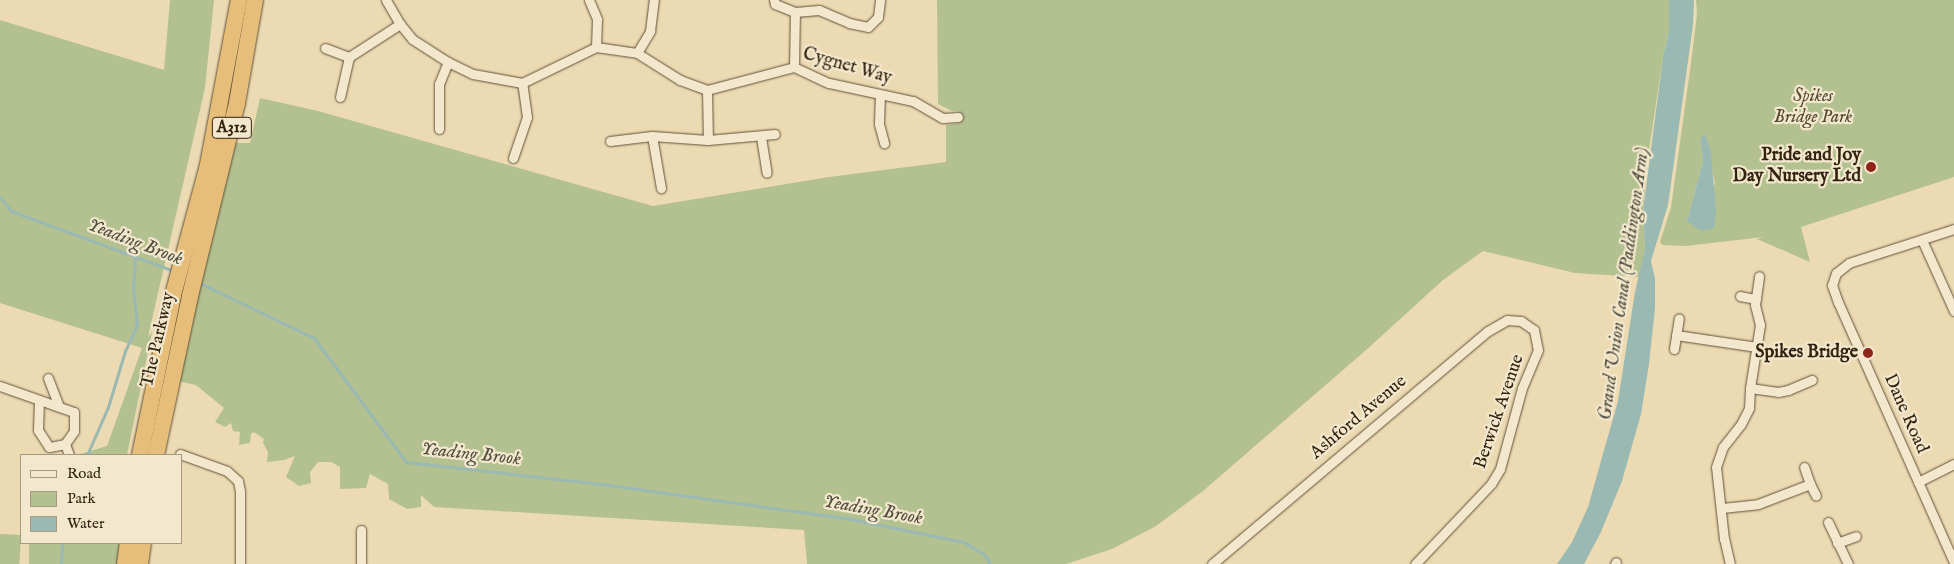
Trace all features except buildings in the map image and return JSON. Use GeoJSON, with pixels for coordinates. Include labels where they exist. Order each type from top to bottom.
{"type":"FeatureCollection","features":[{"type":"Feature","properties":{"kind":"highway","name":"The Parkway"},"geometry":{"type":"LineString","coordinates":[[140,454],[173,295],[210,156],[239,0]]}},
{"type":"Feature","properties":{"kind":"highway","name":"The Parkway"},"geometry":{"type":"LineString","coordinates":[[156,454],[190,296],[237,104],[255,0]]}},
{"type":"Feature","properties":{"kind":"highway"},"geometry":{"type":"LineString","coordinates":[[125,564],[128,544]]}},
{"type":"Feature","properties":{"kind":"highway"},"geometry":{"type":"LineString","coordinates":[[140,564],[143,544]]}},
{"type":"Feature","properties":{"kind":"street"},"geometry":{"type":"LineString","coordinates":[[386,0],[400,24],[412,39],[448,62],[473,74],[522,83],[596,47],[638,53],[680,80],[707,90],[708,140]]}},
{"type":"Feature","properties":{"kind":"street"},"geometry":{"type":"LineString","coordinates":[[589,0],[597,19],[596,47]]}},
{"type":"Feature","properties":{"kind":"street"},"geometry":{"type":"LineString","coordinates":[[638,53],[650,32],[654,0]]}},
{"type":"Feature","properties":{"kind":"street"},"geometry":{"type":"LineString","coordinates":[[774,0],[775,4],[794,12],[818,10],[849,23],[868,26],[878,16],[880,0]]}},
{"type":"Feature","properties":{"kind":"street"},"geometry":{"type":"LineString","coordinates":[[794,12],[794,67]]}},
{"type":"Feature","properties":{"kind":"street"},"geometry":{"type":"LineString","coordinates":[[340,97],[349,57],[400,24]]}},
{"type":"Feature","properties":{"kind":"street"},"geometry":{"type":"LineString","coordinates":[[325,48],[349,57]]}},
{"type":"Feature","properties":{"kind":"street"},"geometry":{"type":"LineString","coordinates":[[439,129],[439,84],[448,62]]}},
{"type":"Feature","properties":{"kind":"street","name":"Cygnet Way"},"geometry":{"type":"LineString","coordinates":[[707,90],[794,67],[829,83],[913,101],[943,118],[958,117]]}},
{"type":"Feature","properties":{"kind":"street"},"geometry":{"type":"LineString","coordinates":[[513,158],[528,117],[522,83]]}},
{"type":"Feature","properties":{"kind":"street"},"geometry":{"type":"LineString","coordinates":[[880,94],[879,124],[884,142]]}},
{"type":"Feature","properties":{"kind":"street"},"geometry":{"type":"LineString","coordinates":[[610,141],[652,136],[708,140],[775,134]]}},
{"type":"Feature","properties":{"kind":"street"},"geometry":{"type":"LineString","coordinates":[[652,136],[661,188]]}},
{"type":"Feature","properties":{"kind":"street"},"geometry":{"type":"LineString","coordinates":[[761,136],[767,173]]}},
{"type":"Feature","properties":{"kind":"street"},"geometry":{"type":"LineString","coordinates":[[1954,230],[1922,240],[1954,311]]}},
{"type":"Feature","properties":{"kind":"street","name":"Dane Road"},"geometry":{"type":"LineString","coordinates":[[1922,240],[1849,263],[1834,276],[1832,285],[1954,564]]}},
{"type":"Feature","properties":{"kind":"street"},"geometry":{"type":"LineString","coordinates":[[1730,564],[1724,539],[1716,467],[1723,447],[1749,408],[1750,388],[1760,325],[1755,305],[1759,276]]}},
{"type":"Feature","properties":{"kind":"street"},"geometry":{"type":"LineString","coordinates":[[1740,296],[1756,299]]}},
{"type":"Feature","properties":{"kind":"street"},"geometry":{"type":"LineString","coordinates":[[1674,350],[1679,318]]}},
{"type":"Feature","properties":{"kind":"street","name":"Ashford Avenue"},"geometry":{"type":"LineString","coordinates":[[1212,564],[1495,325],[1507,320],[1516,320],[1534,330]]}},
{"type":"Feature","properties":{"kind":"street","name":"Berwick Avenue"},"geometry":{"type":"LineString","coordinates":[[1415,564],[1491,484],[1500,470],[1522,388],[1538,350],[1534,330]]}},
{"type":"Feature","properties":{"kind":"street"},"geometry":{"type":"LineString","coordinates":[[1676,335],[1757,347]]}},
{"type":"Feature","properties":{"kind":"street"},"geometry":{"type":"LineString","coordinates":[[48,378],[59,407]]}},
{"type":"Feature","properties":{"kind":"street"},"geometry":{"type":"LineString","coordinates":[[1750,388],[1778,392],[1812,380]]}},
{"type":"Feature","properties":{"kind":"street"},"geometry":{"type":"LineString","coordinates":[[0,386],[74,412],[74,431],[65,444],[50,447],[38,430],[39,401]]}},
{"type":"Feature","properties":{"kind":"street"},"geometry":{"type":"LineString","coordinates":[[65,444],[69,454]]}},
{"type":"Feature","properties":{"kind":"street"},"geometry":{"type":"LineString","coordinates":[[182,455],[227,471],[238,481],[240,564]]}},
{"type":"Feature","properties":{"kind":"street"},"geometry":{"type":"LineString","coordinates":[[1918,482],[1954,464]]}},
{"type":"Feature","properties":{"kind":"street"},"geometry":{"type":"LineString","coordinates":[[1804,466],[1816,496]]}},
{"type":"Feature","properties":{"kind":"street"},"geometry":{"type":"LineString","coordinates":[[1722,508],[1758,504],[1810,484]]}},
{"type":"Feature","properties":{"kind":"street"},"geometry":{"type":"LineString","coordinates":[[1828,522],[1848,564]]}},
{"type":"Feature","properties":{"kind":"street"},"geometry":{"type":"LineString","coordinates":[[361,530],[361,564]]}},
{"type":"Feature","properties":{"kind":"street"},"geometry":{"type":"LineString","coordinates":[[1838,543],[1856,536]]}},
{"type":"Feature","properties":{"kind":"green space"},"geometry":{"type":"Polygon","coordinates":[[[170,0],[214,0],[205,88],[148,337],[152,332],[127,454],[80,454],[107,446],[142,348],[0,303],[0,20],[164,70],[170,0]]]}},
{"type":"Feature","properties":{"kind":"green space"},"geometry":{"type":"Polygon","coordinates":[[[937,0],[1669,0],[1669,32],[1663,57],[1648,157],[1643,211],[1645,249],[1639,277],[1575,273],[1483,251],[1443,280],[1365,351],[1203,491],[1156,526],[1112,549],[1066,564],[807,564],[804,530],[434,507],[421,495],[421,507],[407,509],[389,499],[388,484],[370,474],[366,488],[340,489],[340,467],[331,462],[318,462],[310,472],[311,483],[299,486],[286,477],[295,456],[284,460],[267,462],[268,452],[263,443],[264,439],[254,432],[251,434],[250,443],[239,445],[240,432],[233,431],[231,423],[225,427],[215,422],[224,408],[196,385],[173,380],[235,143],[250,143],[260,98],[318,111],[653,206],[829,177],[946,162],[946,125],[959,123],[959,111],[952,111],[938,104],[937,0]]]}},
{"type":"Feature","properties":{"kind":"green space","name":"Spikes Bridge Park"},"geometry":{"type":"Polygon","coordinates":[[[1696,0],[1954,0],[1954,177],[1801,227],[1810,262],[1757,239],[1763,237],[1686,246],[1662,245],[1660,242],[1671,207],[1697,14],[1696,0]],[[1700,139],[1703,161],[1687,221],[1715,184],[1711,153],[1700,139]]]}},
{"type":"Feature","properties":{"kind":"green space"},"geometry":{"type":"Polygon","coordinates":[[[0,534],[20,535],[19,564],[0,564],[0,534]]]}},
{"type":"Feature","properties":{"kind":"green space"},"geometry":{"type":"Polygon","coordinates":[[[29,544],[119,544],[119,564],[29,564],[29,544]]]}},
{"type":"Feature","properties":{"kind":"water"},"geometry":{"type":"Polygon","coordinates":[[[1669,0],[1694,0],[1693,25],[1668,205],[1651,261],[1655,279],[1655,308],[1641,414],[1622,481],[1601,532],[1584,564],[1557,564],[1572,542],[1588,507],[1618,401],[1635,292],[1645,249],[1643,211],[1663,57],[1669,32],[1669,0]]]}},
{"type":"Feature","properties":{"kind":"water"},"geometry":{"type":"Polygon","coordinates":[[[1705,134],[1711,153],[1716,211],[1714,228],[1701,231],[1687,221],[1703,161],[1700,139],[1705,134]]]}},
{"type":"Feature","properties":{"kind":"waterway","name":"Yeading Brook"},"geometry":{"type":"LineString","coordinates":[[0,197],[11,211],[174,271]]}},
{"type":"Feature","properties":{"kind":"waterway"},"geometry":{"type":"LineString","coordinates":[[87,454],[108,407],[125,351],[137,325],[133,288],[135,256]]}},
{"type":"Feature","properties":{"kind":"waterway","name":"Yeading Brook"},"geometry":{"type":"LineString","coordinates":[[198,282],[314,338],[406,462],[602,484],[850,519],[964,542],[985,555],[990,564]]}},
{"type":"Feature","properties":{"kind":"waterway"},"geometry":{"type":"LineString","coordinates":[[61,564],[62,544]]}},
{"type":"Feature","properties":{"kind":"place","name":"Pride and Joy Day Nursery Ltd"},"geometry":{"type":"Point","coordinates":[1871,167]}},
{"type":"Feature","properties":{"kind":"place","name":"Spikes Bridge"},"geometry":{"type":"Point","coordinates":[1868,353]}},
{"type":"Feature","properties":{"kind":"water label","name":"Grand Union Canal (Paddington Arm)"},"geometry":{"type":"Point","coordinates":[1625,284]}}]}
